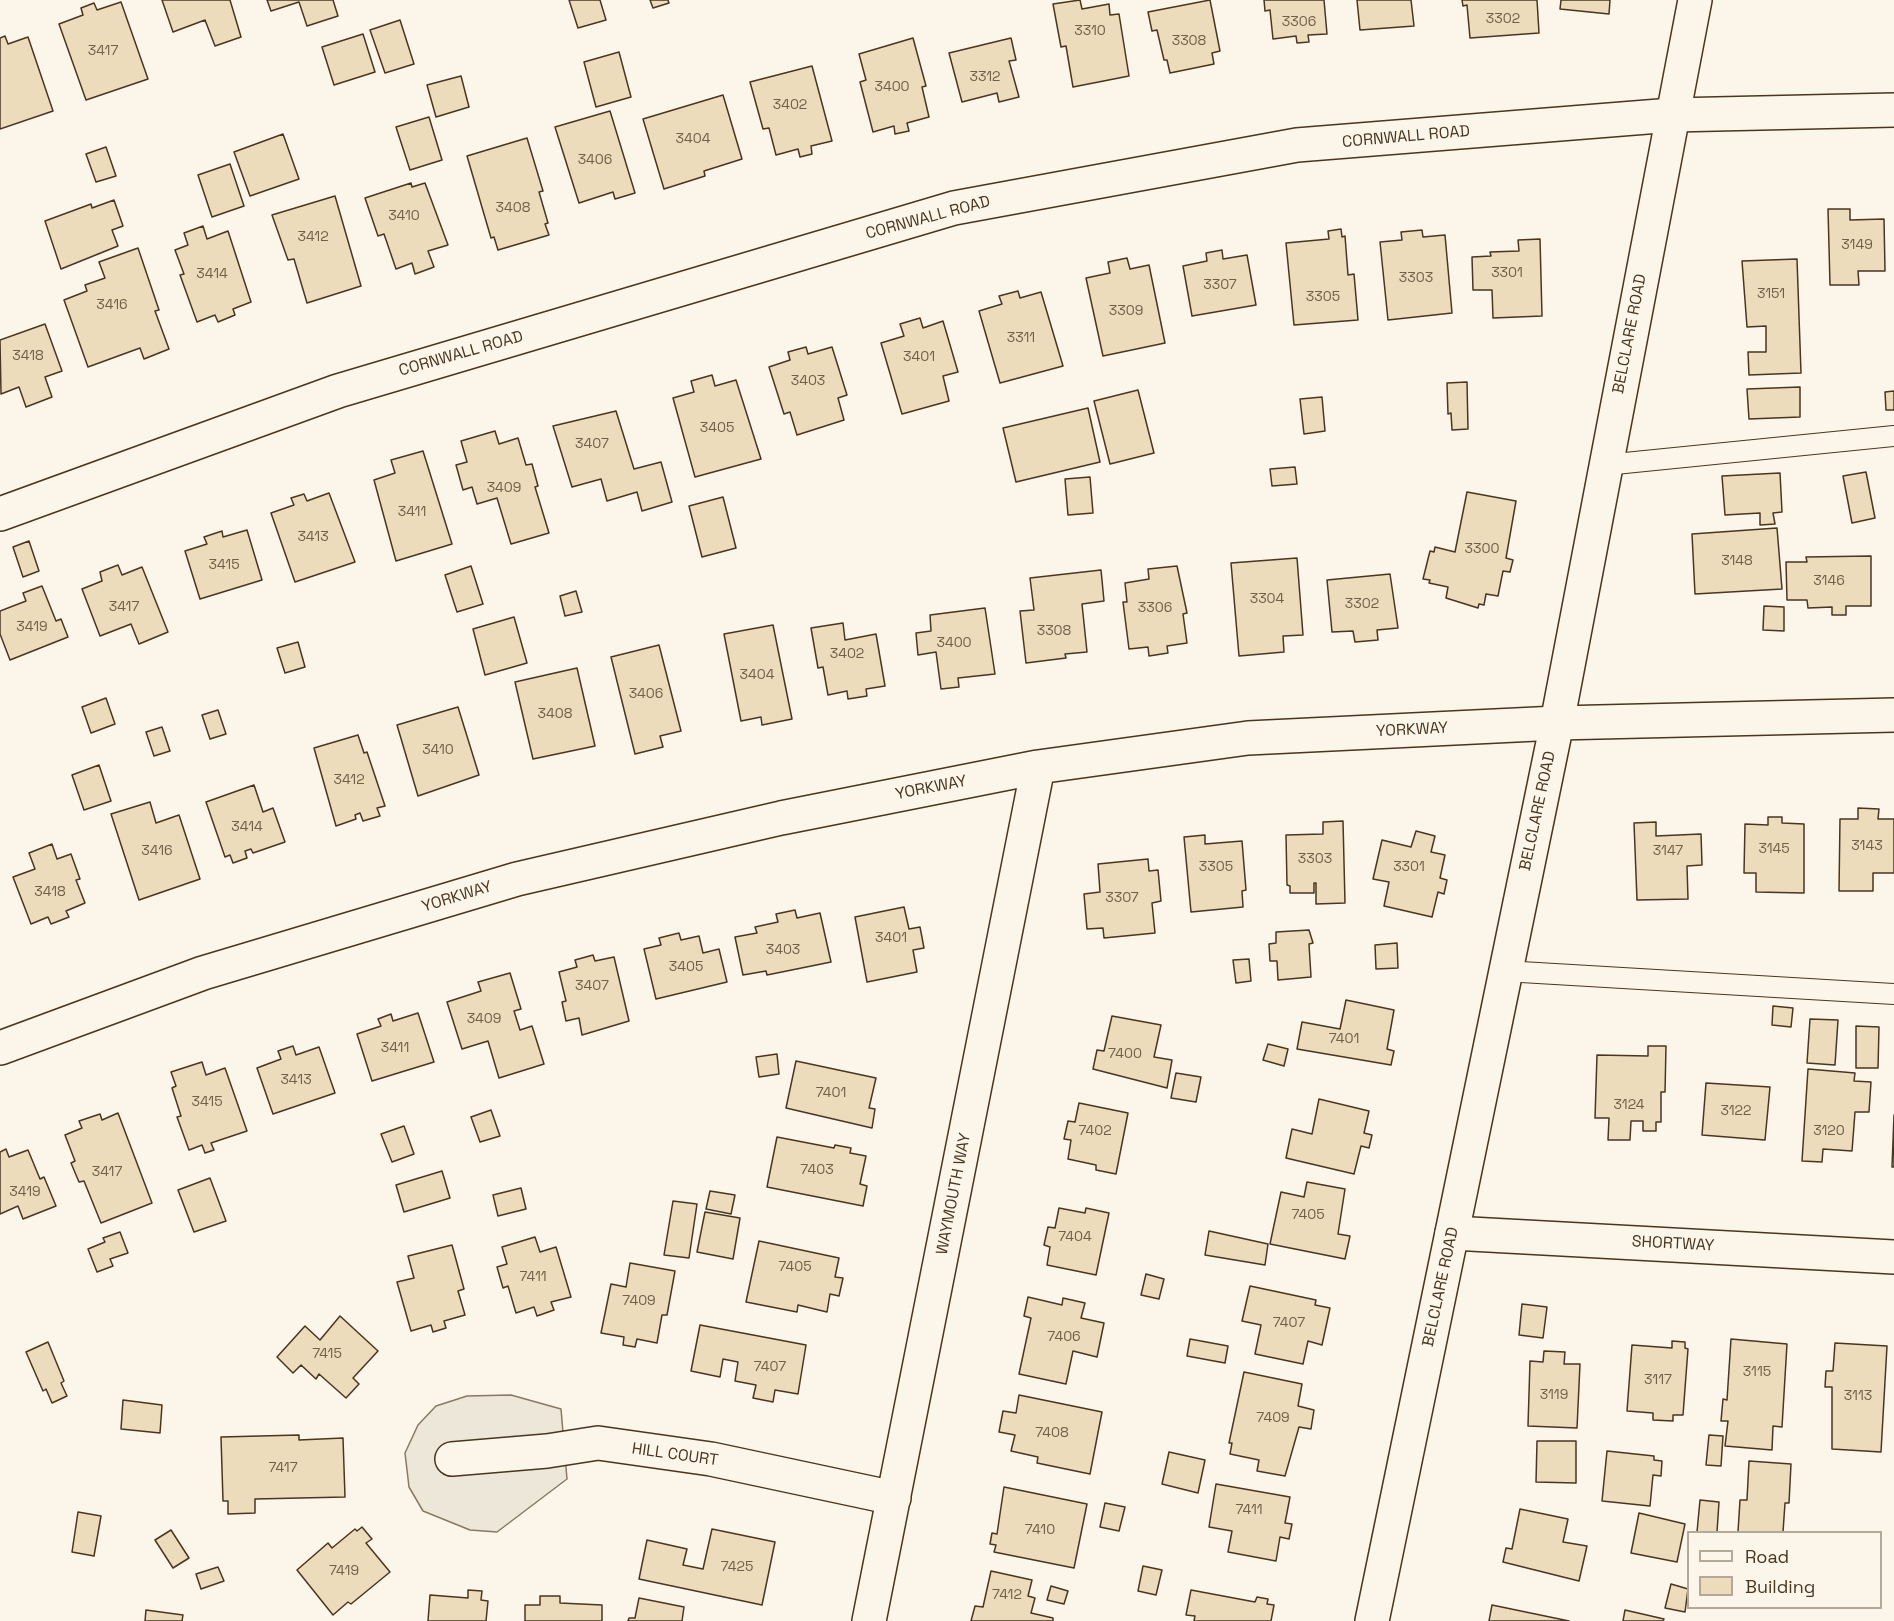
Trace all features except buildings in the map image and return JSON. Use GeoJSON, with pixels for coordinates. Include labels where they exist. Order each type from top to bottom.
{"type":"FeatureCollection","features":[{"type":"Feature","properties":{"kind":"street","name":"BELCLARE ROAD"},"geometry":{"type":"LineString","coordinates":[[1372,1621],[1504,971],[1557,723],[1695,0]]}},
{"type":"Feature","properties":{"kind":"street","name":"CORNWALL ROAD"},"geometry":{"type":"LineString","coordinates":[[0,514],[338,391],[954,208],[1297,145],[1672,115],[1894,110]]}},
{"type":"Feature","properties":{"kind":"street","name":"YORKWAY"},"geometry":{"type":"LineString","coordinates":[[0,1048],[203,973],[517,879],[782,818],[1038,767],[1248,738],[1557,723],[1894,715]]}},
{"type":"Feature","properties":{"kind":"street","name":"WAYMOUTH WAY"},"geometry":{"type":"LineString","coordinates":[[869,1621],[1038,767]]}},
{"type":"Feature","properties":{"kind":"street","name":"SHORTWAY"},"geometry":{"type":"LineString","coordinates":[[1452,1233],[1894,1257]]}},
{"type":"Feature","properties":{"kind":"street","name":"HILL COURT"},"geometry":{"type":"LineString","coordinates":[[452,1459],[547,1451],[598,1443],[711,1459],[894,1498]]}},
{"type":"Feature","properties":{"kind":"lane"},"geometry":{"type":"LineString","coordinates":[[1605,465],[1894,436]]}},
{"type":"Feature","properties":{"kind":"lane"},"geometry":{"type":"LineString","coordinates":[[1504,971],[1894,994]]}},
{"type":"Feature","properties":{"kind":"shaded area"},"geometry":{"type":"Polygon","coordinates":[[[511,1395],[561,1409],[567,1479],[497,1532],[470,1530],[423,1511],[409,1487],[405,1453],[418,1425],[436,1406],[467,1396],[511,1395]]]}}]}
